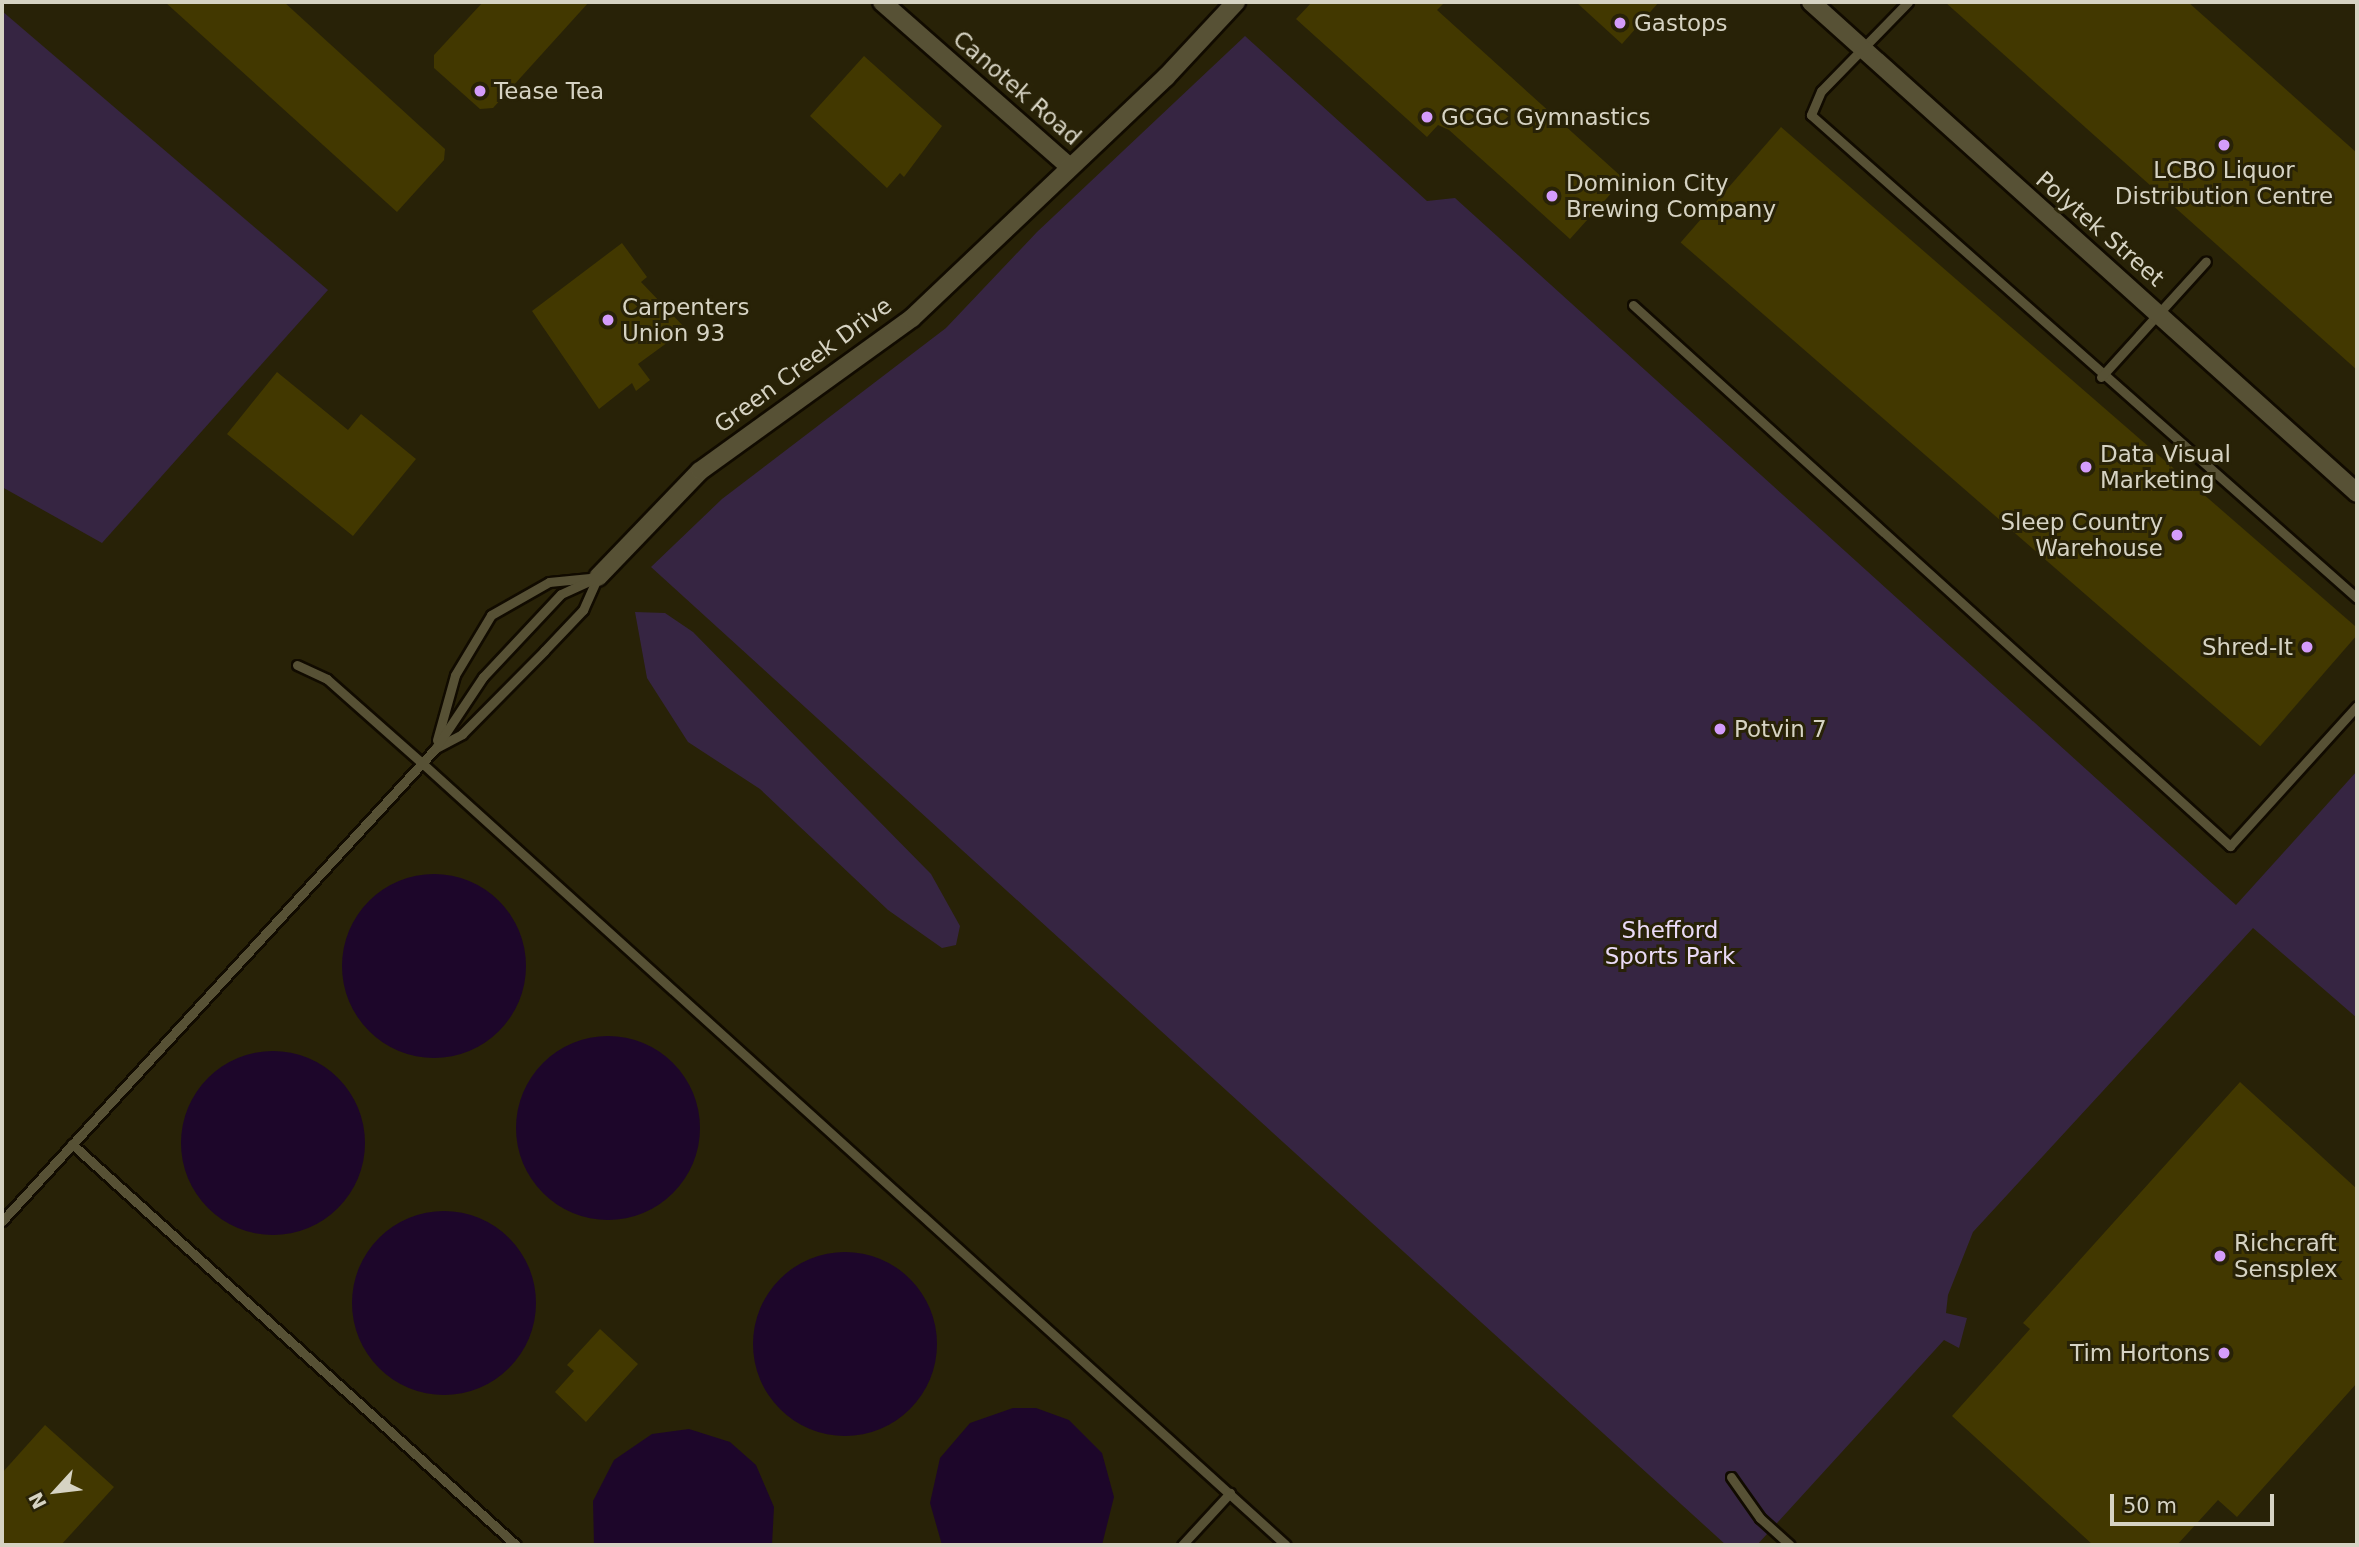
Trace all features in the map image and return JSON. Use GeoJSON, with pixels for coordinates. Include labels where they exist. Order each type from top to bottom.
{"type":"FeatureCollection","features":[{"type":"Feature","properties":{"kind":"street","name":"Canotek Road"},"geometry":{"type":"LineString","coordinates":[[882,2],[1070,167],[1166,77],[1236,2]]}},
{"type":"Feature","properties":{"kind":"street","name":"Polytek Street"},"geometry":{"type":"LineString","coordinates":[[1811,2],[1860,50],[2357,493]]}},
{"type":"Feature","properties":{"kind":"street","name":"Green Creek Drive"},"geometry":{"type":"LineString","coordinates":[[598,577],[700,471],[887,340],[1070,167]]}},
{"type":"Feature","properties":{"kind":"lane"},"geometry":{"type":"LineString","coordinates":[[1908,2],[1821,91],[1811,115],[2101,377],[2357,598]]}},
{"type":"Feature","properties":{"kind":"lane"},"geometry":{"type":"LineString","coordinates":[[2101,377],[2206,261]]}},
{"type":"Feature","properties":{"kind":"lane"},"geometry":{"type":"LineString","coordinates":[[1633,305],[2230,846],[2357,706]]}},
{"type":"Feature","properties":{"kind":"lane"},"geometry":{"type":"LineString","coordinates":[[2,1221],[422,763],[482,677],[551,604],[598,577]]}},
{"type":"Feature","properties":{"kind":"lane"},"geometry":{"type":"LineString","coordinates":[[435,748],[455,675],[491,615],[549,582],[598,577]]}},
{"type":"Feature","properties":{"kind":"lane"},"geometry":{"type":"LineString","coordinates":[[435,748],[462,734],[552,643],[583,610],[598,577]]}},
{"type":"Feature","properties":{"kind":"lane"},"geometry":{"type":"LineString","coordinates":[[298,665],[327,679],[422,763],[1286,1545]]}},
{"type":"Feature","properties":{"kind":"lane"},"geometry":{"type":"LineString","coordinates":[[72,1143],[516,1545]]}},
{"type":"Feature","properties":{"kind":"lane"},"geometry":{"type":"LineString","coordinates":[[1731,1477],[1760,1518],[1790,1545]]}},
{"type":"Feature","properties":{"kind":"lane"},"geometry":{"type":"LineString","coordinates":[[1182,1545],[1230,1493]]}},
{"type":"Feature","properties":{"kind":"green space"},"geometry":{"type":"Polygon","coordinates":[[[2,11],[328,290],[102,543],[2,487],[2,11]]]}},
{"type":"Feature","properties":{"kind":"green space","name":"Shefford Sports Park"},"geometry":{"type":"Polygon","coordinates":[[[1245,36],[1427,201],[1455,198],[2236,905],[2357,771],[2357,1018],[2253,928],[1973,1232],[1948,1295],[1946,1313],[1967,1318],[1959,1348],[1944,1340],[1757,1545],[1726,1545],[651,567],[722,499],[946,328],[1037,232],[1245,36]]]}},
{"type":"Feature","properties":{"kind":"green space"},"geometry":{"type":"Polygon","coordinates":[[[635,612],[665,613],[693,632],[931,874],[960,926],[956,945],[942,948],[888,910],[760,789],[688,742],[647,678],[635,612]]]}},
{"type":"Feature","properties":{"kind":"shaded area"},"geometry":{"type":"Polygon","coordinates":[[[434,874],[469,881],[485,889],[499,901],[511,915],[519,931],[526,966],[519,1001],[511,1017],[499,1031],[485,1043],[469,1051],[434,1058],[399,1051],[383,1043],[369,1031],[357,1017],[349,1001],[342,966],[349,931],[357,915],[369,901],[383,889],[399,881],[434,874]]]}},
{"type":"Feature","properties":{"kind":"shaded area"},"geometry":{"type":"Polygon","coordinates":[[[608,1036],[626,1037],[643,1043],[659,1051],[673,1063],[685,1077],[693,1093],[699,1110],[699,1146],[693,1163],[685,1179],[673,1193],[659,1205],[643,1213],[626,1219],[608,1220],[590,1219],[573,1213],[557,1205],[543,1193],[531,1179],[523,1163],[517,1146],[516,1128],[517,1110],[523,1093],[531,1077],[543,1063],[557,1051],[573,1043],[590,1037],[608,1036]]]}},
{"type":"Feature","properties":{"kind":"shaded area"},"geometry":{"type":"Polygon","coordinates":[[[273,1051],[308,1058],[324,1066],[338,1078],[350,1092],[358,1108],[365,1143],[358,1178],[350,1194],[338,1208],[324,1220],[308,1228],[273,1235],[238,1228],[222,1220],[208,1208],[196,1194],[188,1178],[181,1143],[188,1108],[196,1092],[208,1078],[222,1066],[238,1058],[273,1051]]]}},
{"type":"Feature","properties":{"kind":"shaded area"},"geometry":{"type":"Polygon","coordinates":[[[444,1211],[479,1218],[495,1226],[509,1238],[521,1252],[529,1268],[536,1303],[529,1338],[521,1354],[509,1368],[495,1380],[479,1388],[444,1395],[409,1388],[393,1380],[379,1368],[367,1354],[359,1338],[352,1303],[359,1268],[367,1252],[379,1238],[393,1226],[409,1218],[444,1211]]]}},
{"type":"Feature","properties":{"kind":"shaded area"},"geometry":{"type":"Polygon","coordinates":[[[845,1252],[880,1259],[896,1267],[910,1279],[922,1293],[930,1309],[937,1344],[930,1379],[922,1395],[910,1409],[896,1421],[880,1429],[845,1436],[810,1429],[794,1421],[780,1409],[768,1395],[760,1379],[753,1344],[760,1309],[768,1293],[780,1279],[794,1267],[810,1259],[845,1252]]]}},
{"type":"Feature","properties":{"kind":"shaded area"},"geometry":{"type":"Polygon","coordinates":[[[1013,1408],[1036,1408],[1069,1420],[1102,1453],[1114,1497],[1102,1545],[942,1545],[930,1503],[940,1458],[970,1423],[1013,1408]]]}},
{"type":"Feature","properties":{"kind":"shaded area"},"geometry":{"type":"Polygon","coordinates":[[[689,1429],[730,1442],[756,1465],[774,1507],[772,1545],[594,1545],[593,1501],[614,1460],[652,1434],[689,1429]]]}},
{"type":"Feature","properties":{"kind":"building"},"geometry":{"type":"Polygon","coordinates":[[[165,2],[284,2],[445,149],[444,160],[397,212],[165,2]]]}},
{"type":"Feature","properties":{"kind":"building"},"geometry":{"type":"Polygon","coordinates":[[[483,2],[589,2],[493,108],[480,109],[434,68],[434,55],[483,2]]]}},
{"type":"Feature","properties":{"kind":"building"},"geometry":{"type":"Polygon","coordinates":[[[1312,2],[1445,2],[1437,10],[1624,179],[1570,239],[1449,130],[1438,125],[1427,137],[1296,19],[1312,2]]]}},
{"type":"Feature","properties":{"kind":"building","name":"Gastops"},"geometry":{"type":"Polygon","coordinates":[[[1576,2],[1659,2],[1622,44],[1576,2]]]}},
{"type":"Feature","properties":{"kind":"building"},"geometry":{"type":"Polygon","coordinates":[[[1945,2],[2188,2],[2357,153],[2357,370],[1945,2]]]}},
{"type":"Feature","properties":{"kind":"building"},"geometry":{"type":"Polygon","coordinates":[[[864,56],[942,126],[904,177],[900,173],[887,188],[810,116],[864,56]]]}},
{"type":"Feature","properties":{"kind":"building"},"geometry":{"type":"Polygon","coordinates":[[[1781,127],[2357,628],[2357,635],[2260,746],[1681,242],[1781,127]]]}},
{"type":"Feature","properties":{"kind":"building","name":"Carpenters Union 93"},"geometry":{"type":"Polygon","coordinates":[[[622,243],[647,277],[641,282],[686,329],[638,364],[650,380],[636,391],[632,383],[599,409],[532,311],[622,243]]]}},
{"type":"Feature","properties":{"kind":"building"},"geometry":{"type":"Polygon","coordinates":[[[277,372],[348,430],[361,414],[416,459],[353,536],[227,434],[277,372]]]}},
{"type":"Feature","properties":{"kind":"building","name":"Richcraft Sensplex"},"geometry":{"type":"Polygon","coordinates":[[[2240,1082],[2357,1189],[2357,1383],[2237,1517],[2218,1500],[2177,1545],[2093,1545],[1952,1416],[2030,1329],[2023,1323],[2240,1082]]]}},
{"type":"Feature","properties":{"kind":"building"},"geometry":{"type":"Polygon","coordinates":[[[600,1329],[638,1364],[586,1422],[555,1392],[574,1371],[567,1365],[600,1329]]]}},
{"type":"Feature","properties":{"kind":"building"},"geometry":{"type":"Polygon","coordinates":[[[45,1425],[114,1487],[61,1545],[2,1545],[2,1473],[45,1425]]]}},
{"type":"Feature","properties":{"kind":"place","name":"Gastops"},"geometry":{"type":"Point","coordinates":[1620,23]}},
{"type":"Feature","properties":{"kind":"place","name":"Tease Tea"},"geometry":{"type":"Point","coordinates":[480,91]}},
{"type":"Feature","properties":{"kind":"place","name":"GCGC Gymnastics"},"geometry":{"type":"Point","coordinates":[1427,117]}},
{"type":"Feature","properties":{"kind":"place","name":"LCBO Liquor Distribution Centre"},"geometry":{"type":"Point","coordinates":[2224,145]}},
{"type":"Feature","properties":{"kind":"place","name":"Dominion City Brewing Company"},"geometry":{"type":"Point","coordinates":[1552,196]}},
{"type":"Feature","properties":{"kind":"place","name":"Carpenters Union 93"},"geometry":{"type":"Point","coordinates":[608,320]}},
{"type":"Feature","properties":{"kind":"place","name":"Data Visual Marketing"},"geometry":{"type":"Point","coordinates":[2086,467]}},
{"type":"Feature","properties":{"kind":"place","name":"Sleep Country Warehouse"},"geometry":{"type":"Point","coordinates":[2177,535]}},
{"type":"Feature","properties":{"kind":"place","name":"Shred-It"},"geometry":{"type":"Point","coordinates":[2307,647]}},
{"type":"Feature","properties":{"kind":"place","name":"Potvin 7"},"geometry":{"type":"Point","coordinates":[1720,729]}},
{"type":"Feature","properties":{"kind":"place","name":"Richcraft Sensplex"},"geometry":{"type":"Point","coordinates":[2220,1256]}},
{"type":"Feature","properties":{"kind":"place","name":"Tim Hortons"},"geometry":{"type":"Point","coordinates":[2224,1353]}}]}
